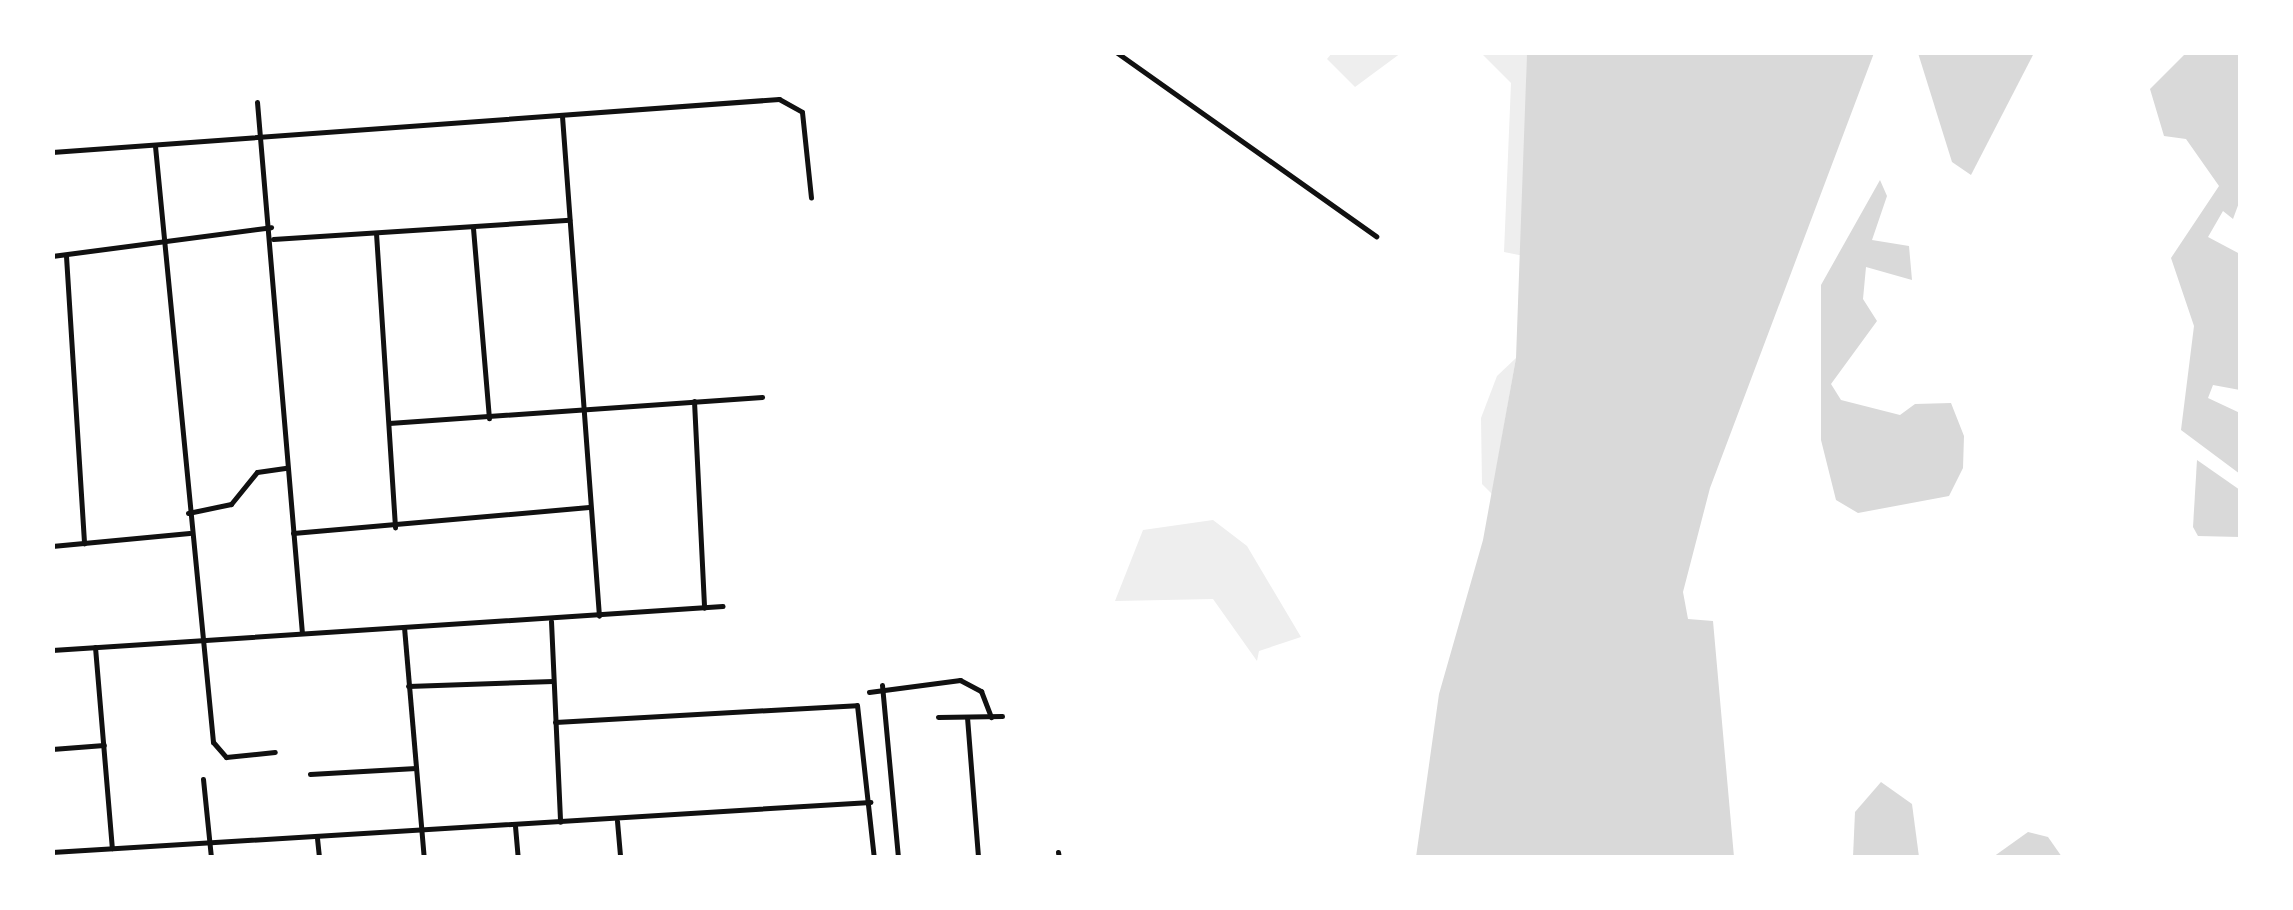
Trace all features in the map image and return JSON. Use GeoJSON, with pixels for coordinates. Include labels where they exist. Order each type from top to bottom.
{"type":"FeatureCollection","features":[{"type":"Feature","properties":{"kind":"street"},"geometry":{"type":"LineString","coordinates":[[1116,52],[1376,236]]}},
{"type":"Feature","properties":{"kind":"street"},"geometry":{"type":"LineString","coordinates":[[52,152],[786,100],[802,112],[812,198]]}},
{"type":"Feature","properties":{"kind":"street"},"geometry":{"type":"LineString","coordinates":[[257,102],[258,139],[273,238],[302,634]]}},
{"type":"Feature","properties":{"kind":"street"},"geometry":{"type":"LineString","coordinates":[[562,116],[580,408],[599,616]]}},
{"type":"Feature","properties":{"kind":"street"},"geometry":{"type":"LineString","coordinates":[[155,146],[199,640],[214,749],[226,757],[275,752]]}},
{"type":"Feature","properties":{"kind":"street"},"geometry":{"type":"LineString","coordinates":[[273,238],[570,220]]}},
{"type":"Feature","properties":{"kind":"street"},"geometry":{"type":"LineString","coordinates":[[52,256],[271,227]]}},
{"type":"Feature","properties":{"kind":"street"},"geometry":{"type":"LineString","coordinates":[[473,228],[489,418]]}},
{"type":"Feature","properties":{"kind":"street"},"geometry":{"type":"LineString","coordinates":[[376,233],[395,527]]}},
{"type":"Feature","properties":{"kind":"street"},"geometry":{"type":"LineString","coordinates":[[66,256],[84,543]]}},
{"type":"Feature","properties":{"kind":"street"},"geometry":{"type":"LineString","coordinates":[[388,423],[762,397]]}},
{"type":"Feature","properties":{"kind":"street"},"geometry":{"type":"LineString","coordinates":[[694,402],[704,608]]}},
{"type":"Feature","properties":{"kind":"street"},"geometry":{"type":"LineString","coordinates":[[188,513],[231,504],[257,472],[288,468]]}},
{"type":"Feature","properties":{"kind":"street"},"geometry":{"type":"LineString","coordinates":[[293,533],[395,527],[590,506]]}},
{"type":"Feature","properties":{"kind":"street"},"geometry":{"type":"LineString","coordinates":[[52,546],[189,532]]}},
{"type":"Feature","properties":{"kind":"street"},"geometry":{"type":"LineString","coordinates":[[52,650],[723,606]]}},
{"type":"Feature","properties":{"kind":"street"},"geometry":{"type":"LineString","coordinates":[[551,620],[560,823]]}},
{"type":"Feature","properties":{"kind":"street"},"geometry":{"type":"LineString","coordinates":[[404,628],[424,858]]}},
{"type":"Feature","properties":{"kind":"street"},"geometry":{"type":"LineString","coordinates":[[95,647],[112,848]]}},
{"type":"Feature","properties":{"kind":"street"},"geometry":{"type":"LineString","coordinates":[[869,692],[882,685],[960,680],[981,692],[991,716]]}},
{"type":"Feature","properties":{"kind":"street"},"geometry":{"type":"LineString","coordinates":[[408,686],[553,681]]}},
{"type":"Feature","properties":{"kind":"street"},"geometry":{"type":"LineString","coordinates":[[882,685],[898,858]]}},
{"type":"Feature","properties":{"kind":"street"},"geometry":{"type":"LineString","coordinates":[[555,722],[857,706],[874,858]]}},
{"type":"Feature","properties":{"kind":"street"},"geometry":{"type":"LineString","coordinates":[[938,717],[1002,716]]}},
{"type":"Feature","properties":{"kind":"street"},"geometry":{"type":"LineString","coordinates":[[967,717],[978,858]]}},
{"type":"Feature","properties":{"kind":"street"},"geometry":{"type":"LineString","coordinates":[[52,750],[104,745]]}},
{"type":"Feature","properties":{"kind":"street"},"geometry":{"type":"LineString","coordinates":[[310,774],[416,768]]}},
{"type":"Feature","properties":{"kind":"street"},"geometry":{"type":"LineString","coordinates":[[203,779],[211,858]]}},
{"type":"Feature","properties":{"kind":"street"},"geometry":{"type":"LineString","coordinates":[[52,852],[422,834],[870,802]]}},
{"type":"Feature","properties":{"kind":"street"},"geometry":{"type":"LineString","coordinates":[[617,821],[620,858]]}},
{"type":"Feature","properties":{"kind":"street"},"geometry":{"type":"LineString","coordinates":[[516,826],[518,858]]}},
{"type":"Feature","properties":{"kind":"street"},"geometry":{"type":"LineString","coordinates":[[317,838],[320,858]]}},
{"type":"Feature","properties":{"kind":"shaded area"},"geometry":{"type":"Polygon","coordinates":[[[1332,52],[1401,53],[1355,87],[1327,59],[1332,52]]]}},
{"type":"Feature","properties":{"kind":"shaded area"},"geometry":{"type":"Polygon","coordinates":[[[1481,53],[1527,53],[1524,256],[1504,252],[1511,83],[1481,53]]]}},
{"type":"Feature","properties":{"kind":"shaded area"},"geometry":{"type":"Polygon","coordinates":[[[1527,53],[1874,53],[1710,488],[1683,592],[1688,619],[1713,621],[1734,857],[1416,857],[1439,694],[1483,540],[1516,358],[1527,53]]]}},
{"type":"Feature","properties":{"kind":"shaded area"},"geometry":{"type":"Polygon","coordinates":[[[1918,53],[2034,53],[1971,175],[1952,162],[1918,53]]]}},
{"type":"Feature","properties":{"kind":"shaded area"},"geometry":{"type":"Polygon","coordinates":[[[2186,53],[2240,53],[2240,200],[2233,219],[2223,211],[2208,237],[2240,254],[2240,390],[2213,385],[2208,398],[2240,413],[2240,474],[2181,430],[2194,326],[2171,258],[2219,186],[2186,139],[2164,136],[2150,89],[2186,53]]]}},
{"type":"Feature","properties":{"kind":"shaded area"},"geometry":{"type":"Polygon","coordinates":[[[1880,180],[1887,196],[1872,240],[1909,246],[1912,280],[1866,267],[1863,299],[1877,321],[1831,384],[1841,400],[1900,415],[1915,404],[1951,403],[1964,436],[1963,468],[1949,496],[1858,513],[1836,500],[1821,440],[1821,285],[1880,180]]]}},
{"type":"Feature","properties":{"kind":"shaded area"},"geometry":{"type":"Polygon","coordinates":[[[1516,358],[1492,494],[1482,484],[1481,418],[1497,376],[1516,358]]]}},
{"type":"Feature","properties":{"kind":"shaded area"},"geometry":{"type":"Polygon","coordinates":[[[2197,460],[2240,490],[2240,537],[2198,536],[2193,527],[2197,460]]]}},
{"type":"Feature","properties":{"kind":"shaded area"},"geometry":{"type":"Polygon","coordinates":[[[1213,520],[1247,546],[1301,637],[1259,651],[1257,661],[1213,599],[1115,601],[1143,530],[1213,520]]]}},
{"type":"Feature","properties":{"kind":"shaded area"},"geometry":{"type":"Polygon","coordinates":[[[1881,782],[1912,804],[1919,857],[1853,857],[1855,812],[1881,782]]]}},
{"type":"Feature","properties":{"kind":"shaded area"},"geometry":{"type":"Polygon","coordinates":[[[2028,832],[2048,837],[2062,857],[1993,857],[2028,832]]]}}]}
